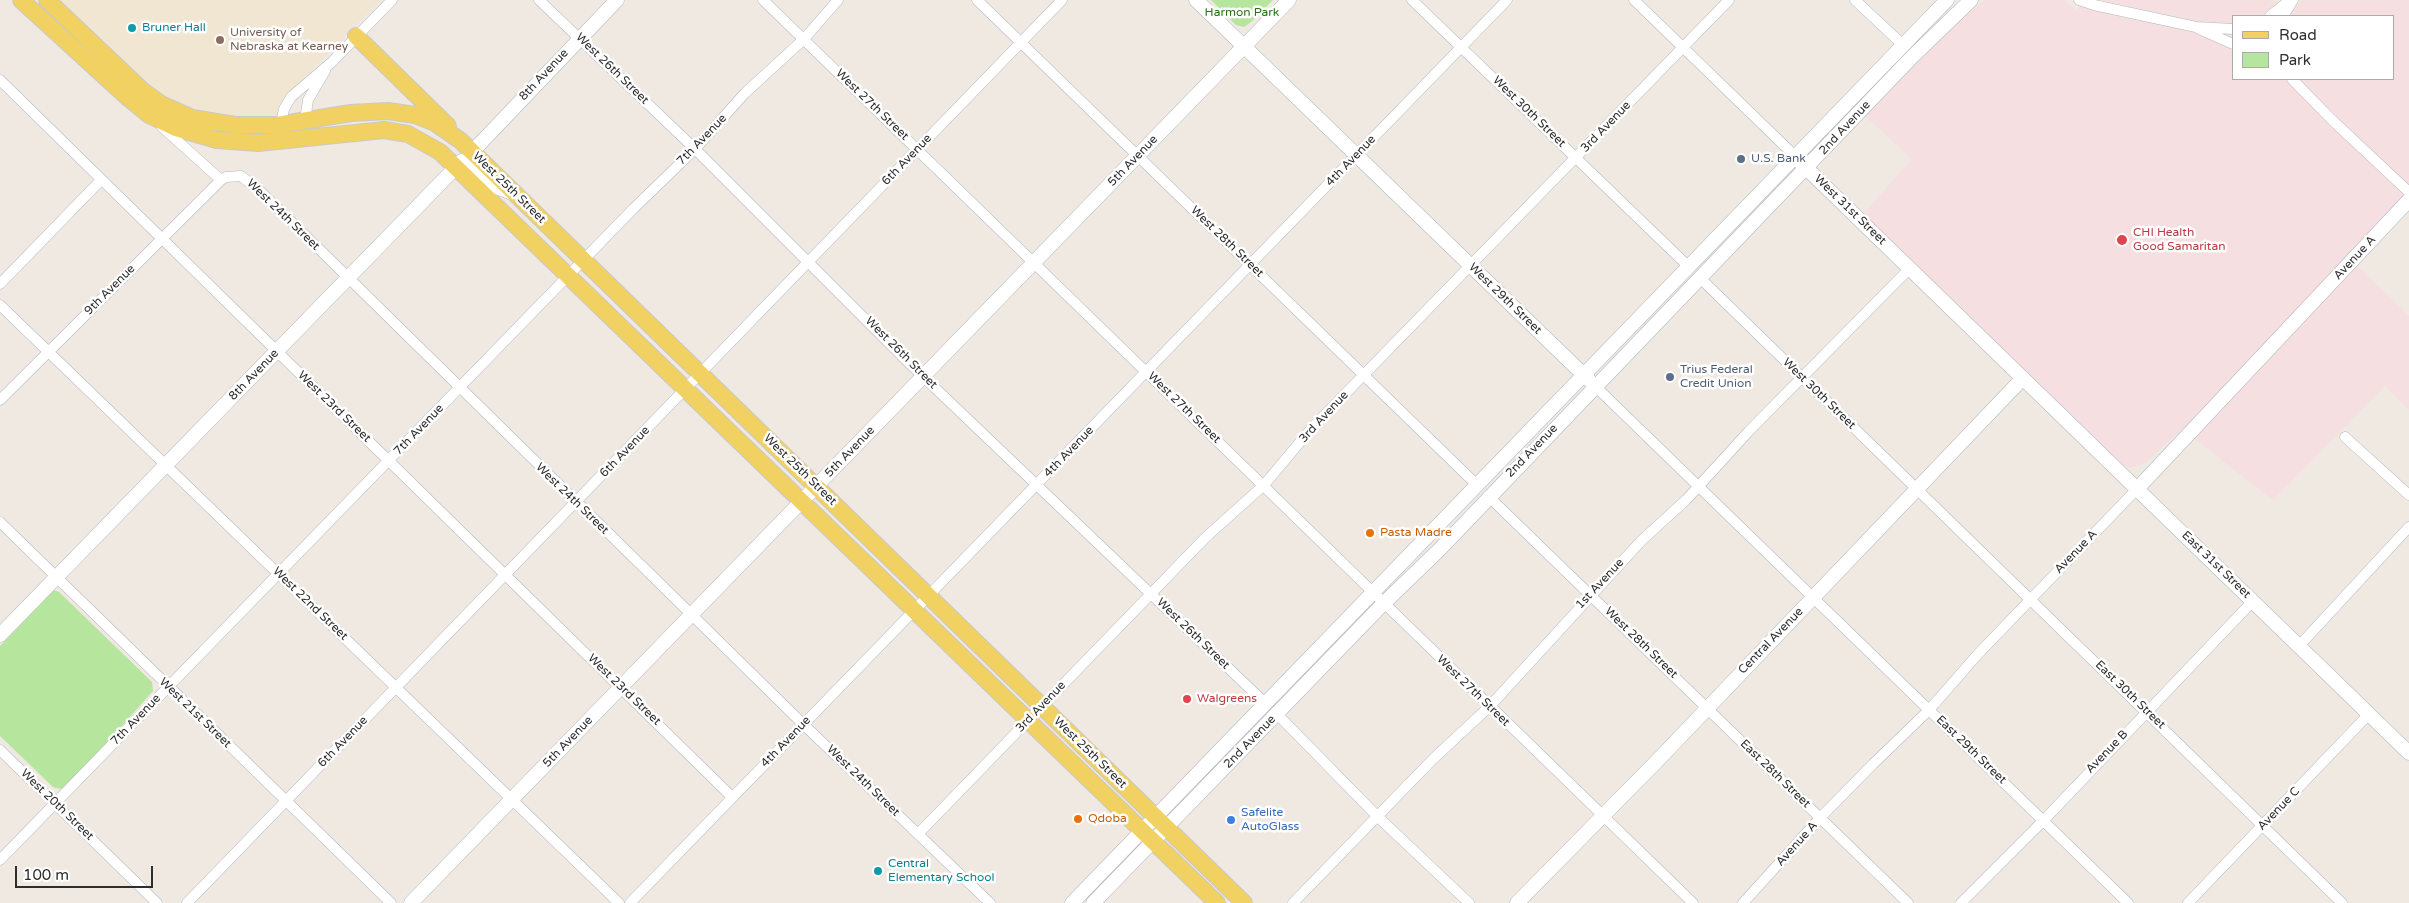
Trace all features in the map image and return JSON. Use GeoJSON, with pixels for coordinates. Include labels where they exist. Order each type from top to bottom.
{"type":"FeatureCollection","features":[{"type":"Feature","properties":{"kind":"main road"},"geometry":{"type":"LineString","coordinates":[[21,0],[149,115],[176,128],[217,140],[258,143],[279,132]]}},
{"type":"Feature","properties":{"kind":"main road"},"geometry":{"type":"LineString","coordinates":[[47,0],[143,91],[161,104],[192,118],[207,122],[245,125],[279,132],[295,133],[313,119]]}},
{"type":"Feature","properties":{"kind":"main road"},"geometry":{"type":"LineString","coordinates":[[356,36],[440,116],[466,146]]}},
{"type":"Feature","properties":{"kind":"main road","name":"West 25th Street"},"geometry":{"type":"LineString","coordinates":[[313,119],[351,113],[388,111],[415,115],[435,123],[466,146],[1244,903]]}},
{"type":"Feature","properties":{"kind":"main road","name":"West 25th Street"},"geometry":{"type":"LineString","coordinates":[[279,132],[315,136],[364,130],[384,130],[408,134],[440,152],[1217,903]]}},
{"type":"Feature","properties":{"kind":"street"},"geometry":{"type":"LineString","coordinates":[[279,132],[284,109],[291,97],[332,62],[392,0]]}},
{"type":"Feature","properties":{"kind":"street","name":"West 26th Street"},"geometry":{"type":"LineString","coordinates":[[539,0],[695,149],[924,376],[1265,703]]}},
{"type":"Feature","properties":{"kind":"street","name":"8th Avenue"},"geometry":{"type":"LineString","coordinates":[[466,146],[579,39],[617,0]]}},
{"type":"Feature","properties":{"kind":"street","name":"West 27th Street"},"geometry":{"type":"LineString","coordinates":[[763,0],[1693,903]]}},
{"type":"Feature","properties":{"kind":"street","name":"7th Avenue"},"geometry":{"type":"LineString","coordinates":[[0,860],[568,275],[695,149],[745,94],[804,38],[838,0]]}},
{"type":"Feature","properties":{"kind":"street","name":"West 28th Street"},"geometry":{"type":"LineString","coordinates":[[977,0],[1477,485]]}},
{"type":"Feature","properties":{"kind":"street","name":"6th Avenue"},"geometry":{"type":"LineString","coordinates":[[187,903],[1062,0]]}},
{"type":"Feature","properties":{"kind":"street","name":"West 29th Street"},"geometry":{"type":"LineString","coordinates":[[1196,0],[1813,598]]}},
{"type":"Feature","properties":{"kind":"street","name":"5th Avenue"},"geometry":{"type":"LineString","coordinates":[[411,903],[1138,156],[1243,45],[1289,0]]}},
{"type":"Feature","properties":{"kind":"street","name":"West 30th Street"},"geometry":{"type":"LineString","coordinates":[[1412,0],[1688,266]]}},
{"type":"Feature","properties":{"kind":"street","name":"4th Avenue"},"geometry":{"type":"LineString","coordinates":[[630,903],[1147,373],[1507,0]]}},
{"type":"Feature","properties":{"kind":"street","name":"West 31st Street"},"geometry":{"type":"LineString","coordinates":[[1634,0],[2023,378]]}},
{"type":"Feature","properties":{"kind":"street","name":"3rd Avenue"},"geometry":{"type":"LineString","coordinates":[[918,834],[1206,537],[1264,485],[1311,429],[1729,0]]}},
{"type":"Feature","properties":{"kind":"street"},"geometry":{"type":"LineString","coordinates":[[1855,0],[1903,45]]}},
{"type":"Feature","properties":{"kind":"street","name":"2nd Avenue"},"geometry":{"type":"LineString","coordinates":[[1093,903],[1148,836],[1265,703],[1947,0]]}},
{"type":"Feature","properties":{"kind":"street","name":"2nd Avenue"},"geometry":{"type":"LineString","coordinates":[[1161,822],[1277,714],[1383,604],[1440,549],[1488,496],[1807,168],[1912,57],[1971,0]]}},
{"type":"Feature","properties":{"kind":"street"},"geometry":{"type":"LineString","coordinates":[[2080,0],[2094,5],[2196,27],[2232,29]]}},
{"type":"Feature","properties":{"kind":"street"},"geometry":{"type":"LineString","coordinates":[[2271,15],[2292,0]]}},
{"type":"Feature","properties":{"kind":"street"},"geometry":{"type":"LineString","coordinates":[[2284,15],[2292,0]]}},
{"type":"Feature","properties":{"kind":"street"},"geometry":{"type":"LineString","coordinates":[[2196,27],[2232,44]]}},
{"type":"Feature","properties":{"kind":"street"},"geometry":{"type":"LineString","coordinates":[[313,119],[308,100],[332,62]]}},
{"type":"Feature","properties":{"kind":"street","name":"West 23rd Street"},"geometry":{"type":"LineString","coordinates":[[0,80],[732,797]]}},
{"type":"Feature","properties":{"kind":"street"},"geometry":{"type":"LineString","coordinates":[[2291,80],[2409,192]]}},
{"type":"Feature","properties":{"kind":"street"},"geometry":{"type":"LineString","coordinates":[[149,115],[220,180]]}},
{"type":"Feature","properties":{"kind":"street"},"geometry":{"type":"LineString","coordinates":[[456,166],[462,161],[466,162],[496,186],[517,195]]}},
{"type":"Feature","properties":{"kind":"street","name":"8th Avenue"},"geometry":{"type":"LineString","coordinates":[[0,635],[456,166]]}},
{"type":"Feature","properties":{"kind":"street","name":"West 24th Street"},"geometry":{"type":"LineString","coordinates":[[220,180],[234,176],[247,180],[803,724],[990,903]]}},
{"type":"Feature","properties":{"kind":"street"},"geometry":{"type":"LineString","coordinates":[[0,284],[101,180]]}},
{"type":"Feature","properties":{"kind":"street","name":"9th Avenue"},"geometry":{"type":"LineString","coordinates":[[0,400],[220,180]]}},
{"type":"Feature","properties":{"kind":"street","name":"Avenue A"},"geometry":{"type":"LineString","coordinates":[[1744,903],[1820,818],[1930,710],[2031,599],[2409,200]]}},
{"type":"Feature","properties":{"kind":"street","name":"1st Avenue"},"geometry":{"type":"LineString","coordinates":[[1293,903],[1433,759],[1490,706],[1590,594],[1642,540],[1698,487],[1910,268]]}},
{"type":"Feature","properties":{"kind":"street","name":"West 30th Street"},"geometry":{"type":"LineString","coordinates":[[1700,278],[1917,489]]}},
{"type":"Feature","properties":{"kind":"street","name":"West 22nd Street"},"geometry":{"type":"LineString","coordinates":[[0,305],[620,903]]}},
{"type":"Feature","properties":{"kind":"street","name":"East 31st Street"},"geometry":{"type":"LineString","coordinates":[[2023,378],[2409,753]]}},
{"type":"Feature","properties":{"kind":"street","name":"Central Avenue"},"geometry":{"type":"LineString","coordinates":[[1517,903],[1603,817],[1706,707],[2023,378]]}},
{"type":"Feature","properties":{"kind":"street"},"geometry":{"type":"LineString","coordinates":[[2345,437],[2409,495]]}},
{"type":"Feature","properties":{"kind":"street","name":"East 30th Street"},"geometry":{"type":"LineString","coordinates":[[1917,489],[2342,903]]}},
{"type":"Feature","properties":{"kind":"street","name":"West 28th Street"},"geometry":{"type":"LineString","coordinates":[[1488,496],[1706,707]]}},
{"type":"Feature","properties":{"kind":"street","name":"West 21st Street"},"geometry":{"type":"LineString","coordinates":[[0,522],[391,903]]}},
{"type":"Feature","properties":{"kind":"street"},"geometry":{"type":"LineString","coordinates":[[2299,646],[2409,527]]}},
{"type":"Feature","properties":{"kind":"street","name":"East 29th Street"},"geometry":{"type":"LineString","coordinates":[[1813,598],[2128,903]]}},
{"type":"Feature","properties":{"kind":"street","name":"Avenue B"},"geometry":{"type":"LineString","coordinates":[[1960,903],[2043,820],[2253,602]]}},
{"type":"Feature","properties":{"kind":"street","name":"East 28th Street"},"geometry":{"type":"LineString","coordinates":[[1706,707],[1908,903]]}},
{"type":"Feature","properties":{"kind":"street"},"geometry":{"type":"LineString","coordinates":[[1277,714],[1378,817],[1469,903]]}},
{"type":"Feature","properties":{"kind":"street","name":"Avenue C"},"geometry":{"type":"LineString","coordinates":[[2188,903],[2369,714]]}},
{"type":"Feature","properties":{"kind":"street","name":"West 20th Street"},"geometry":{"type":"LineString","coordinates":[[0,750],[157,903]]}},
{"type":"Feature","properties":{"kind":"street","name":"2nd Avenue"},"geometry":{"type":"LineString","coordinates":[[1072,903],[1148,836]]}},
{"type":"Feature","properties":{"kind":"shaded area","name":"University of Nebraska at Kearney"},"geometry":{"type":"Polygon","coordinates":[[[56,0],[381,0],[294,88],[279,119],[226,124],[161,104],[56,0]]]}},
{"type":"Feature","properties":{"kind":"shaded area","name":"CHI Health Good Samaritan"},"geometry":{"type":"Polygon","coordinates":[[[1985,0],[2064,0],[2076,10],[2087,0],[2274,0],[2290,13],[2302,0],[2409,0],[2409,191],[2347,256],[2409,316],[2409,410],[2385,386],[2273,500],[2182,429],[2145,463],[2131,468],[2122,464],[1859,219],[1912,159],[1864,115],[1948,28],[1985,0]]]}},
{"type":"Feature","properties":{"kind":"green space","name":"Harmon Park"},"geometry":{"type":"Polygon","coordinates":[[[1211,0],[1273,0],[1244,27],[1236,25],[1211,0]]]}},
{"type":"Feature","properties":{"kind":"green space"},"geometry":{"type":"Polygon","coordinates":[[[53,590],[59,592],[152,682],[153,691],[68,786],[61,789],[53,787],[0,736],[0,646],[53,590]]]}},
{"type":"Feature","properties":{"kind":"place","name":"Bruner Hall"},"geometry":{"type":"Point","coordinates":[132,28]}},
{"type":"Feature","properties":{"kind":"place","name":"University of Nebraska at Kearney"},"geometry":{"type":"Point","coordinates":[220,40]}},
{"type":"Feature","properties":{"kind":"place","name":"U.S. Bank"},"geometry":{"type":"Point","coordinates":[1741,159]}},
{"type":"Feature","properties":{"kind":"place","name":"CHI Health Good Samaritan"},"geometry":{"type":"Point","coordinates":[2122,240]}},
{"type":"Feature","properties":{"kind":"place","name":"Trius Federal Credit Union"},"geometry":{"type":"Point","coordinates":[1670,377]}},
{"type":"Feature","properties":{"kind":"place","name":"Pasta Madre"},"geometry":{"type":"Point","coordinates":[1370,533]}},
{"type":"Feature","properties":{"kind":"place","name":"Walgreens"},"geometry":{"type":"Point","coordinates":[1187,699]}},
{"type":"Feature","properties":{"kind":"place","name":"Qdoba"},"geometry":{"type":"Point","coordinates":[1078,819]}},
{"type":"Feature","properties":{"kind":"place","name":"Safelite AutoGlass"},"geometry":{"type":"Point","coordinates":[1231,820]}},
{"type":"Feature","properties":{"kind":"place","name":"Central Elementary School"},"geometry":{"type":"Point","coordinates":[878,871]}}]}
